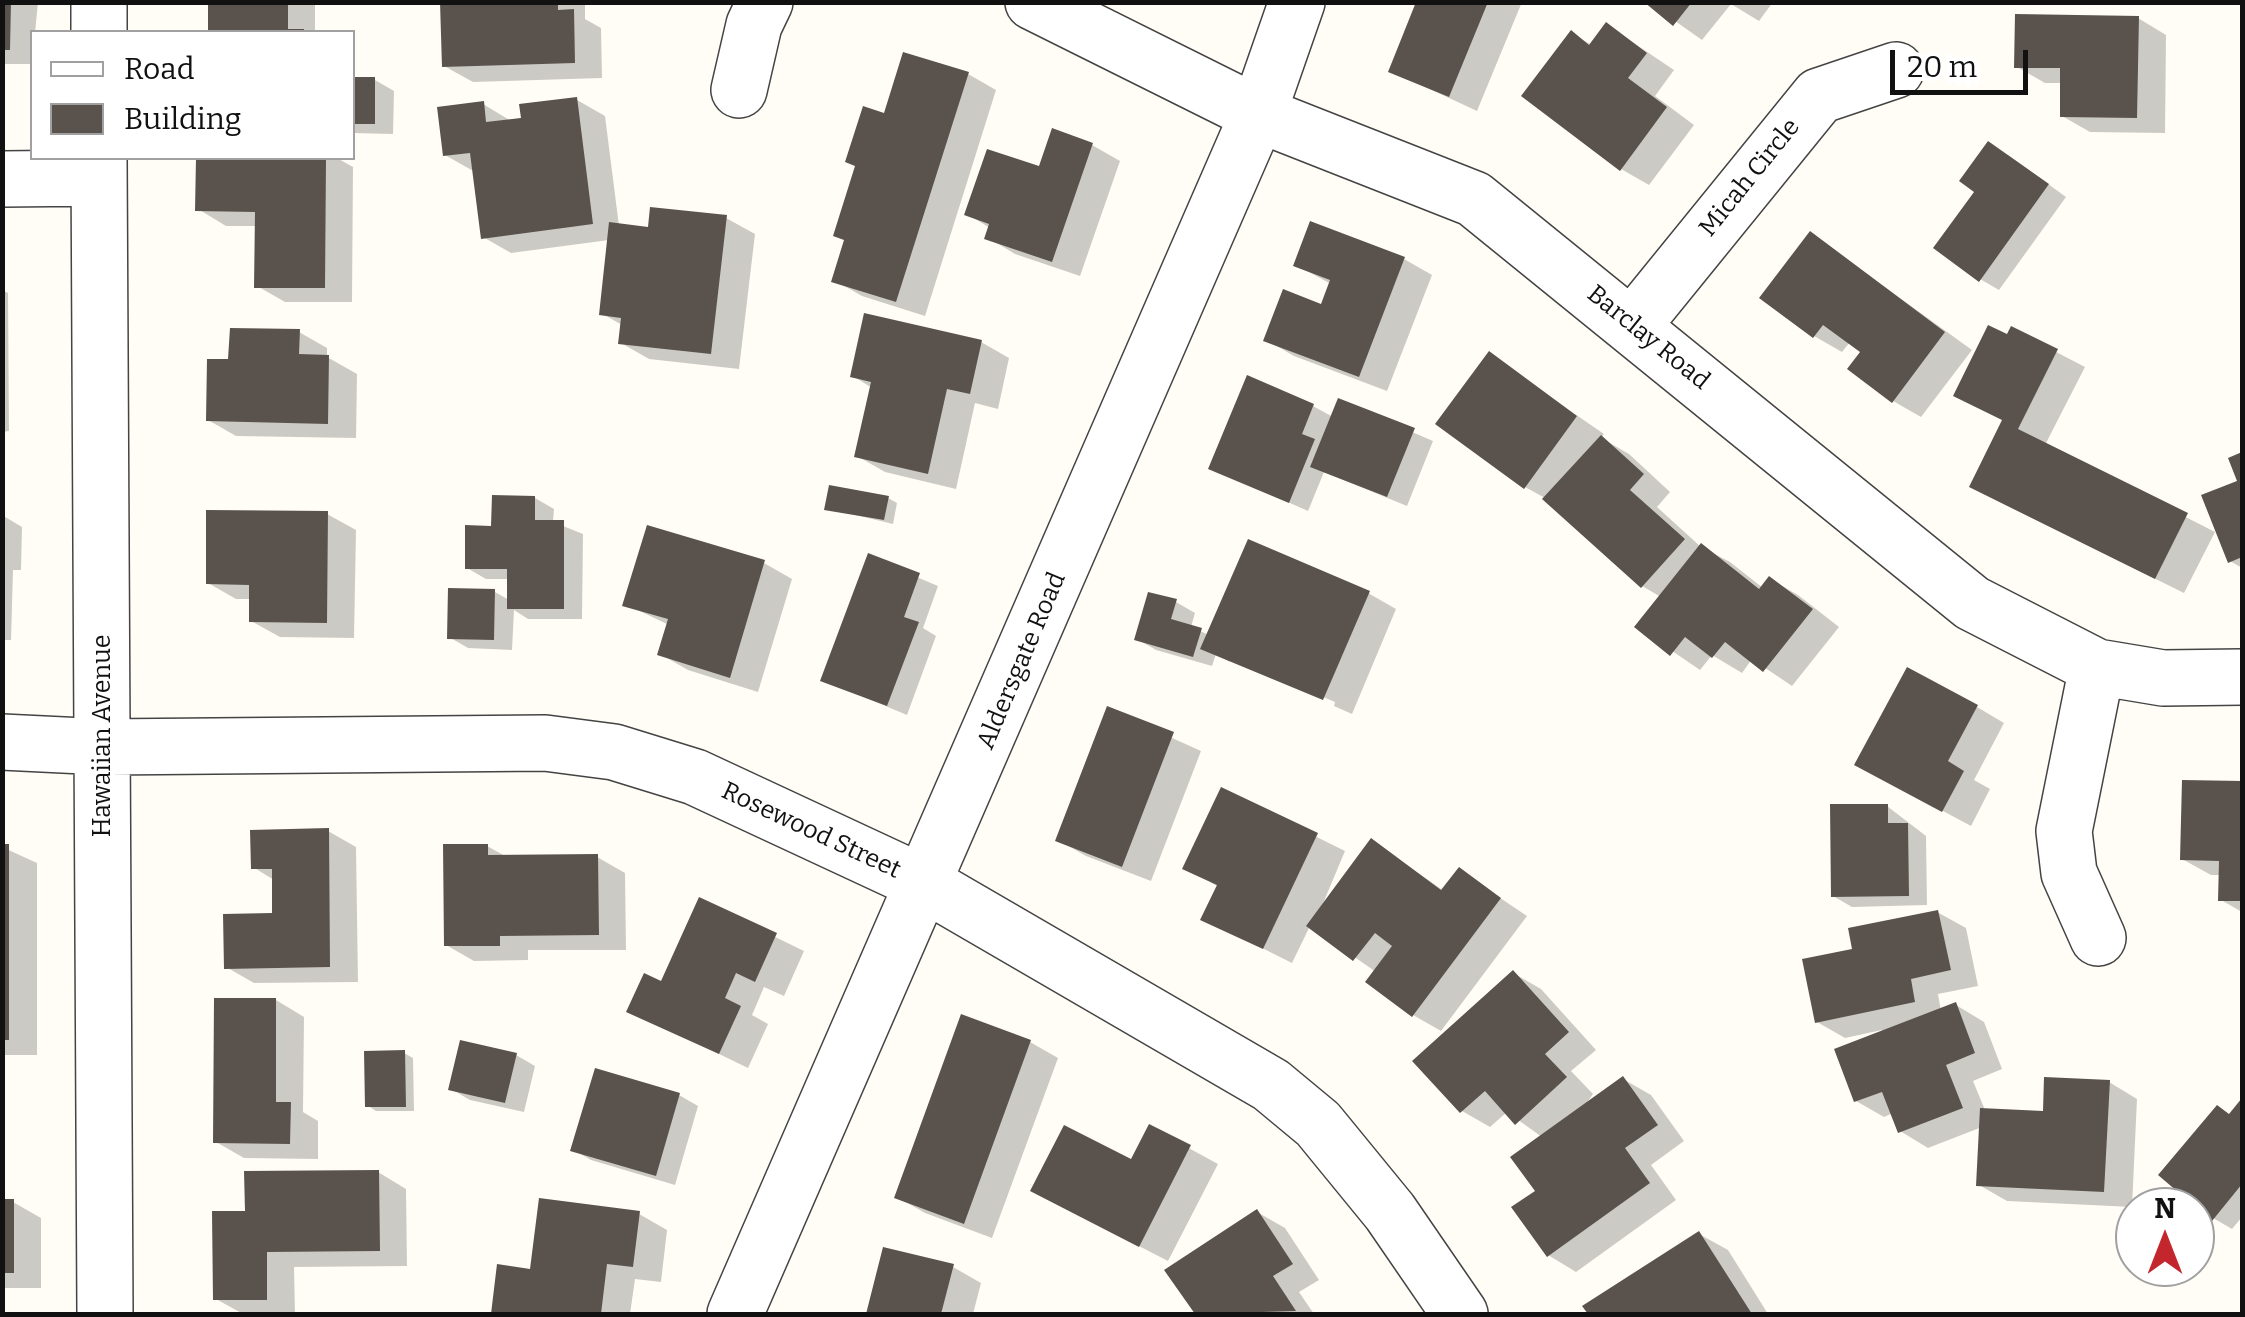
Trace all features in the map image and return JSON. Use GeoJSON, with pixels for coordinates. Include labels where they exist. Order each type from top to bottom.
{"type":"FeatureCollection","features":[{"type":"Feature","properties":{"kind":"street"},"geometry":{"type":"LineString","coordinates":[[98,2],[98,30]]}},
{"type":"Feature","properties":{"kind":"street"},"geometry":{"type":"LineString","coordinates":[[739,90],[754,25],[765,2]]}},
{"type":"Feature","properties":{"kind":"street","name":"Barclay Road"},"geometry":{"type":"LineString","coordinates":[[1033,2],[1258,114],[1474,199],[1972,603],[2097,667],[2163,678],[2242,678]]}},
{"type":"Feature","properties":{"kind":"street","name":"Aldersgate Road"},"geometry":{"type":"LineString","coordinates":[[735,1314],[753,1265],[925,884],[1258,114],[1297,2]]}},
{"type":"Feature","properties":{"kind":"street","name":"Micah Circle"},"geometry":{"type":"LineString","coordinates":[[1633,325],[1819,96],[1896,70]]}},
{"type":"Feature","properties":{"kind":"street"},"geometry":{"type":"LineString","coordinates":[[2,179],[98,168]]}},
{"type":"Feature","properties":{"kind":"street","name":"Hawaiian Avenue"},"geometry":{"type":"LineString","coordinates":[[98,168],[105,1314]]}},
{"type":"Feature","properties":{"kind":"street"},"geometry":{"type":"LineString","coordinates":[[2097,667],[2064,831],[2070,874],[2098,938]]}},
{"type":"Feature","properties":{"kind":"street","name":"Rosewood Street"},"geometry":{"type":"LineString","coordinates":[[2,742],[104,747],[545,743],[614,752],[695,777],[925,884],[1270,1084],[1318,1124],[1390,1212],[1460,1314]]}},
{"type":"Feature","properties":{"kind":"building"},"geometry":{"type":"Polygon","coordinates":[[[2,2],[11,2],[10,50],[2,50],[2,2]]]}},
{"type":"Feature","properties":{"kind":"building"},"geometry":{"type":"Polygon","coordinates":[[[208,2],[288,2],[288,29],[304,29],[304,30],[208,30],[208,2]]]}},
{"type":"Feature","properties":{"kind":"building"},"geometry":{"type":"Polygon","coordinates":[[[440,2],[558,2],[558,10],[574,9],[575,63],[442,67],[440,2]]]}},
{"type":"Feature","properties":{"kind":"building"},"geometry":{"type":"Polygon","coordinates":[[[1416,2],[1488,2],[1449,97],[1388,72],[1416,2]]]}},
{"type":"Feature","properties":{"kind":"building"},"geometry":{"type":"Polygon","coordinates":[[[1644,2],[1692,2],[1673,26],[1644,2]]]}},
{"type":"Feature","properties":{"kind":"building"},"geometry":{"type":"Polygon","coordinates":[[[2015,14],[2139,16],[2137,118],[2060,117],[2060,68],[2014,68],[2015,14]]]}},
{"type":"Feature","properties":{"kind":"building"},"geometry":{"type":"Polygon","coordinates":[[[1606,22],[1647,53],[1628,78],[1667,107],[1620,171],[1521,96],[1571,30],[1589,45],[1606,22]]]}},
{"type":"Feature","properties":{"kind":"building"},"geometry":{"type":"Polygon","coordinates":[[[903,52],[969,72],[896,302],[831,282],[844,240],[833,236],[855,166],[845,162],[863,106],[884,113],[903,52]]]}},
{"type":"Feature","properties":{"kind":"building"},"geometry":{"type":"Polygon","coordinates":[[[355,77],[375,77],[375,124],[355,124],[355,77]]]}},
{"type":"Feature","properties":{"kind":"building"},"geometry":{"type":"Polygon","coordinates":[[[577,97],[593,224],[481,239],[470,153],[443,156],[437,107],[484,101],[486,122],[521,118],[519,104],[577,97]]]}},
{"type":"Feature","properties":{"kind":"building"},"geometry":{"type":"Polygon","coordinates":[[[1052,128],[1093,143],[1052,262],[984,239],[989,224],[964,215],[987,149],[1039,166],[1052,128]]]}},
{"type":"Feature","properties":{"kind":"building"},"geometry":{"type":"Polygon","coordinates":[[[1988,141],[2049,184],[1979,282],[1933,248],[1974,192],[1959,181],[1988,141]]]}},
{"type":"Feature","properties":{"kind":"building"},"geometry":{"type":"Polygon","coordinates":[[[196,160],[326,160],[325,288],[254,288],[255,212],[195,211],[196,160]]]}},
{"type":"Feature","properties":{"kind":"building"},"geometry":{"type":"Polygon","coordinates":[[[650,207],[727,215],[711,354],[618,344],[621,318],[599,315],[609,222],[648,227],[650,207]]]}},
{"type":"Feature","properties":{"kind":"building"},"geometry":{"type":"Polygon","coordinates":[[[1310,221],[1405,257],[1359,377],[1263,341],[1283,289],[1321,304],[1330,280],[1293,266],[1310,221]]]}},
{"type":"Feature","properties":{"kind":"building"},"geometry":{"type":"Polygon","coordinates":[[[1810,231],[1945,332],[1892,403],[1847,369],[1860,352],[1823,325],[1813,338],[1759,298],[1810,231]]]}},
{"type":"Feature","properties":{"kind":"building"},"geometry":{"type":"Polygon","coordinates":[[[864,313],[982,340],[970,394],[947,389],[928,474],[854,457],[871,382],[850,377],[864,313]]]}},
{"type":"Feature","properties":{"kind":"building"},"geometry":{"type":"Polygon","coordinates":[[[1988,325],[2007,334],[2011,326],[2058,349],[2018,429],[2188,513],[2155,579],[1969,487],[2002,420],[1953,396],[1988,325]]]}},
{"type":"Feature","properties":{"kind":"building"},"geometry":{"type":"Polygon","coordinates":[[[230,328],[300,329],[299,354],[329,355],[328,424],[206,421],[207,359],[228,359],[230,328]]]}},
{"type":"Feature","properties":{"kind":"building"},"geometry":{"type":"Polygon","coordinates":[[[1489,351],[1577,416],[1524,489],[1435,424],[1489,351]]]}},
{"type":"Feature","properties":{"kind":"building"},"geometry":{"type":"Polygon","coordinates":[[[1247,375],[1314,404],[1302,434],[1315,439],[1289,503],[1208,469],[1247,375]]]}},
{"type":"Feature","properties":{"kind":"building"},"geometry":{"type":"Polygon","coordinates":[[[1338,398],[1415,428],[1387,497],[1310,467],[1338,398]]]}},
{"type":"Feature","properties":{"kind":"building"},"geometry":{"type":"Polygon","coordinates":[[[1601,435],[1644,474],[1630,490],[1685,539],[1641,588],[1542,499],[1601,435]]]}},
{"type":"Feature","properties":{"kind":"building"},"geometry":{"type":"Polygon","coordinates":[[[2242,452],[2242,557],[2228,563],[2201,495],[2237,481],[2228,458],[2242,452]]]}},
{"type":"Feature","properties":{"kind":"building"},"geometry":{"type":"Polygon","coordinates":[[[829,485],[889,496],[884,520],[824,510],[829,485]]]}},
{"type":"Feature","properties":{"kind":"building"},"geometry":{"type":"Polygon","coordinates":[[[492,495],[535,496],[535,520],[564,520],[564,609],[507,609],[507,569],[465,569],[465,525],[491,526],[492,495]]]}},
{"type":"Feature","properties":{"kind":"building"},"geometry":{"type":"Polygon","coordinates":[[[206,510],[328,511],[327,623],[249,622],[249,585],[206,584],[206,510]]]}},
{"type":"Feature","properties":{"kind":"building"},"geometry":{"type":"Polygon","coordinates":[[[647,525],[765,560],[730,678],[657,655],[668,619],[622,606],[647,525]]]}},
{"type":"Feature","properties":{"kind":"building"},"geometry":{"type":"Polygon","coordinates":[[[1248,539],[1370,591],[1323,700],[1200,649],[1248,539]]]}},
{"type":"Feature","properties":{"kind":"building"},"geometry":{"type":"Polygon","coordinates":[[[1701,543],[1759,589],[1769,576],[1813,609],[1763,672],[1725,642],[1712,658],[1685,637],[1670,656],[1634,627],[1701,543]]]}},
{"type":"Feature","properties":{"kind":"building"},"geometry":{"type":"Polygon","coordinates":[[[868,553],[920,573],[904,617],[919,622],[887,706],[820,681],[868,553]]]}},
{"type":"Feature","properties":{"kind":"building"},"geometry":{"type":"Polygon","coordinates":[[[448,588],[495,589],[494,640],[447,639],[448,588]]]}},
{"type":"Feature","properties":{"kind":"building"},"geometry":{"type":"Polygon","coordinates":[[[1148,592],[1177,599],[1171,619],[1202,628],[1193,657],[1134,640],[1148,592]]]}},
{"type":"Feature","properties":{"kind":"building"},"geometry":{"type":"Polygon","coordinates":[[[1907,667],[1978,705],[1948,761],[1964,771],[1942,812],[1854,765],[1907,667]]]}},
{"type":"Feature","properties":{"kind":"building"},"geometry":{"type":"Polygon","coordinates":[[[1107,706],[1174,732],[1122,867],[1055,841],[1107,706]]]}},
{"type":"Feature","properties":{"kind":"building"},"geometry":{"type":"Polygon","coordinates":[[[2182,780],[2242,781],[2242,901],[2218,901],[2219,861],[2180,860],[2182,780]]]}},
{"type":"Feature","properties":{"kind":"building"},"geometry":{"type":"Polygon","coordinates":[[[1221,787],[1318,833],[1263,949],[1200,920],[1217,885],[1182,869],[1221,787]]]}},
{"type":"Feature","properties":{"kind":"building"},"geometry":{"type":"Polygon","coordinates":[[[1830,804],[1888,804],[1888,823],[1908,823],[1909,896],[1831,897],[1830,804]]]}},
{"type":"Feature","properties":{"kind":"building"},"geometry":{"type":"Polygon","coordinates":[[[329,828],[330,967],[224,969],[223,914],[272,913],[272,869],[251,869],[250,830],[329,828]]]}},
{"type":"Feature","properties":{"kind":"building"},"geometry":{"type":"Polygon","coordinates":[[[1371,838],[1441,890],[1459,867],[1501,898],[1412,1017],[1365,982],[1392,946],[1375,933],[1353,961],[1306,926],[1371,838]]]}},
{"type":"Feature","properties":{"kind":"building"},"geometry":{"type":"Polygon","coordinates":[[[2,844],[9,844],[9,1040],[2,1040],[2,844]]]}},
{"type":"Feature","properties":{"kind":"building"},"geometry":{"type":"Polygon","coordinates":[[[443,844],[488,844],[488,855],[598,854],[599,935],[500,936],[500,946],[444,946],[443,844]]]}},
{"type":"Feature","properties":{"kind":"building"},"geometry":{"type":"Polygon","coordinates":[[[699,897],[777,933],[755,982],[736,973],[725,998],[741,1006],[719,1054],[626,1012],[644,973],[661,981],[699,897]]]}},
{"type":"Feature","properties":{"kind":"building"},"geometry":{"type":"Polygon","coordinates":[[[1938,910],[1951,970],[1911,979],[1915,1002],[1815,1023],[1802,959],[1852,949],[1848,928],[1938,910]]]}},
{"type":"Feature","properties":{"kind":"building"},"geometry":{"type":"Polygon","coordinates":[[[1513,970],[1569,1032],[1545,1054],[1567,1077],[1515,1125],[1485,1091],[1460,1113],[1412,1061],[1513,970]]]}},
{"type":"Feature","properties":{"kind":"building"},"geometry":{"type":"Polygon","coordinates":[[[214,998],[276,998],[276,1102],[291,1102],[290,1144],[213,1143],[214,998]]]}},
{"type":"Feature","properties":{"kind":"building"},"geometry":{"type":"Polygon","coordinates":[[[1956,1002],[1975,1053],[1946,1065],[1963,1108],[1898,1133],[1882,1092],[1854,1102],[1834,1049],[1956,1002]]]}},
{"type":"Feature","properties":{"kind":"building"},"geometry":{"type":"Polygon","coordinates":[[[961,1014],[1031,1040],[964,1224],[894,1198],[961,1014]]]}},
{"type":"Feature","properties":{"kind":"building"},"geometry":{"type":"Polygon","coordinates":[[[460,1040],[517,1053],[505,1103],[448,1090],[460,1040]]]}},
{"type":"Feature","properties":{"kind":"building"},"geometry":{"type":"Polygon","coordinates":[[[405,1050],[406,1107],[365,1107],[364,1051],[405,1050]]]}},
{"type":"Feature","properties":{"kind":"building"},"geometry":{"type":"Polygon","coordinates":[[[595,1068],[680,1093],[656,1176],[570,1151],[595,1068]]]}},
{"type":"Feature","properties":{"kind":"building"},"geometry":{"type":"Polygon","coordinates":[[[1623,1076],[1658,1125],[1625,1148],[1650,1183],[1547,1257],[1511,1207],[1535,1191],[1510,1157],[1623,1076]]]}},
{"type":"Feature","properties":{"kind":"building"},"geometry":{"type":"Polygon","coordinates":[[[2044,1077],[2110,1080],[2104,1192],[1976,1186],[1980,1108],[2043,1111],[2044,1077]]]}},
{"type":"Feature","properties":{"kind":"building"},"geometry":{"type":"Polygon","coordinates":[[[2242,1098],[2242,1184],[2215,1217],[2215,1187],[2172,1187],[2158,1175],[2217,1105],[2229,1114],[2242,1098]]]}},
{"type":"Feature","properties":{"kind":"building"},"geometry":{"type":"Polygon","coordinates":[[[1149,1124],[1191,1145],[1139,1247],[1030,1191],[1064,1125],[1131,1159],[1149,1124]]]}},
{"type":"Feature","properties":{"kind":"building"},"geometry":{"type":"Polygon","coordinates":[[[379,1170],[380,1251],[267,1252],[267,1300],[213,1300],[212,1211],[245,1211],[244,1171],[379,1170]]]}},
{"type":"Feature","properties":{"kind":"building"},"geometry":{"type":"Polygon","coordinates":[[[539,1198],[640,1211],[633,1267],[607,1264],[601,1314],[491,1314],[497,1264],[530,1269],[539,1198]]]}},
{"type":"Feature","properties":{"kind":"building"},"geometry":{"type":"Polygon","coordinates":[[[2,1199],[14,1199],[14,1273],[2,1273],[2,1199]]]}},
{"type":"Feature","properties":{"kind":"building"},"geometry":{"type":"Polygon","coordinates":[[[1257,1209],[1293,1264],[1273,1276],[1296,1311],[1195,1314],[1164,1270],[1257,1209]]]}},
{"type":"Feature","properties":{"kind":"building"},"geometry":{"type":"Polygon","coordinates":[[[1699,1231],[1752,1314],[1588,1314],[1582,1306],[1699,1231]]]}},
{"type":"Feature","properties":{"kind":"building"},"geometry":{"type":"Polygon","coordinates":[[[883,1247],[954,1264],[941,1314],[866,1314],[883,1247]]]}}]}
